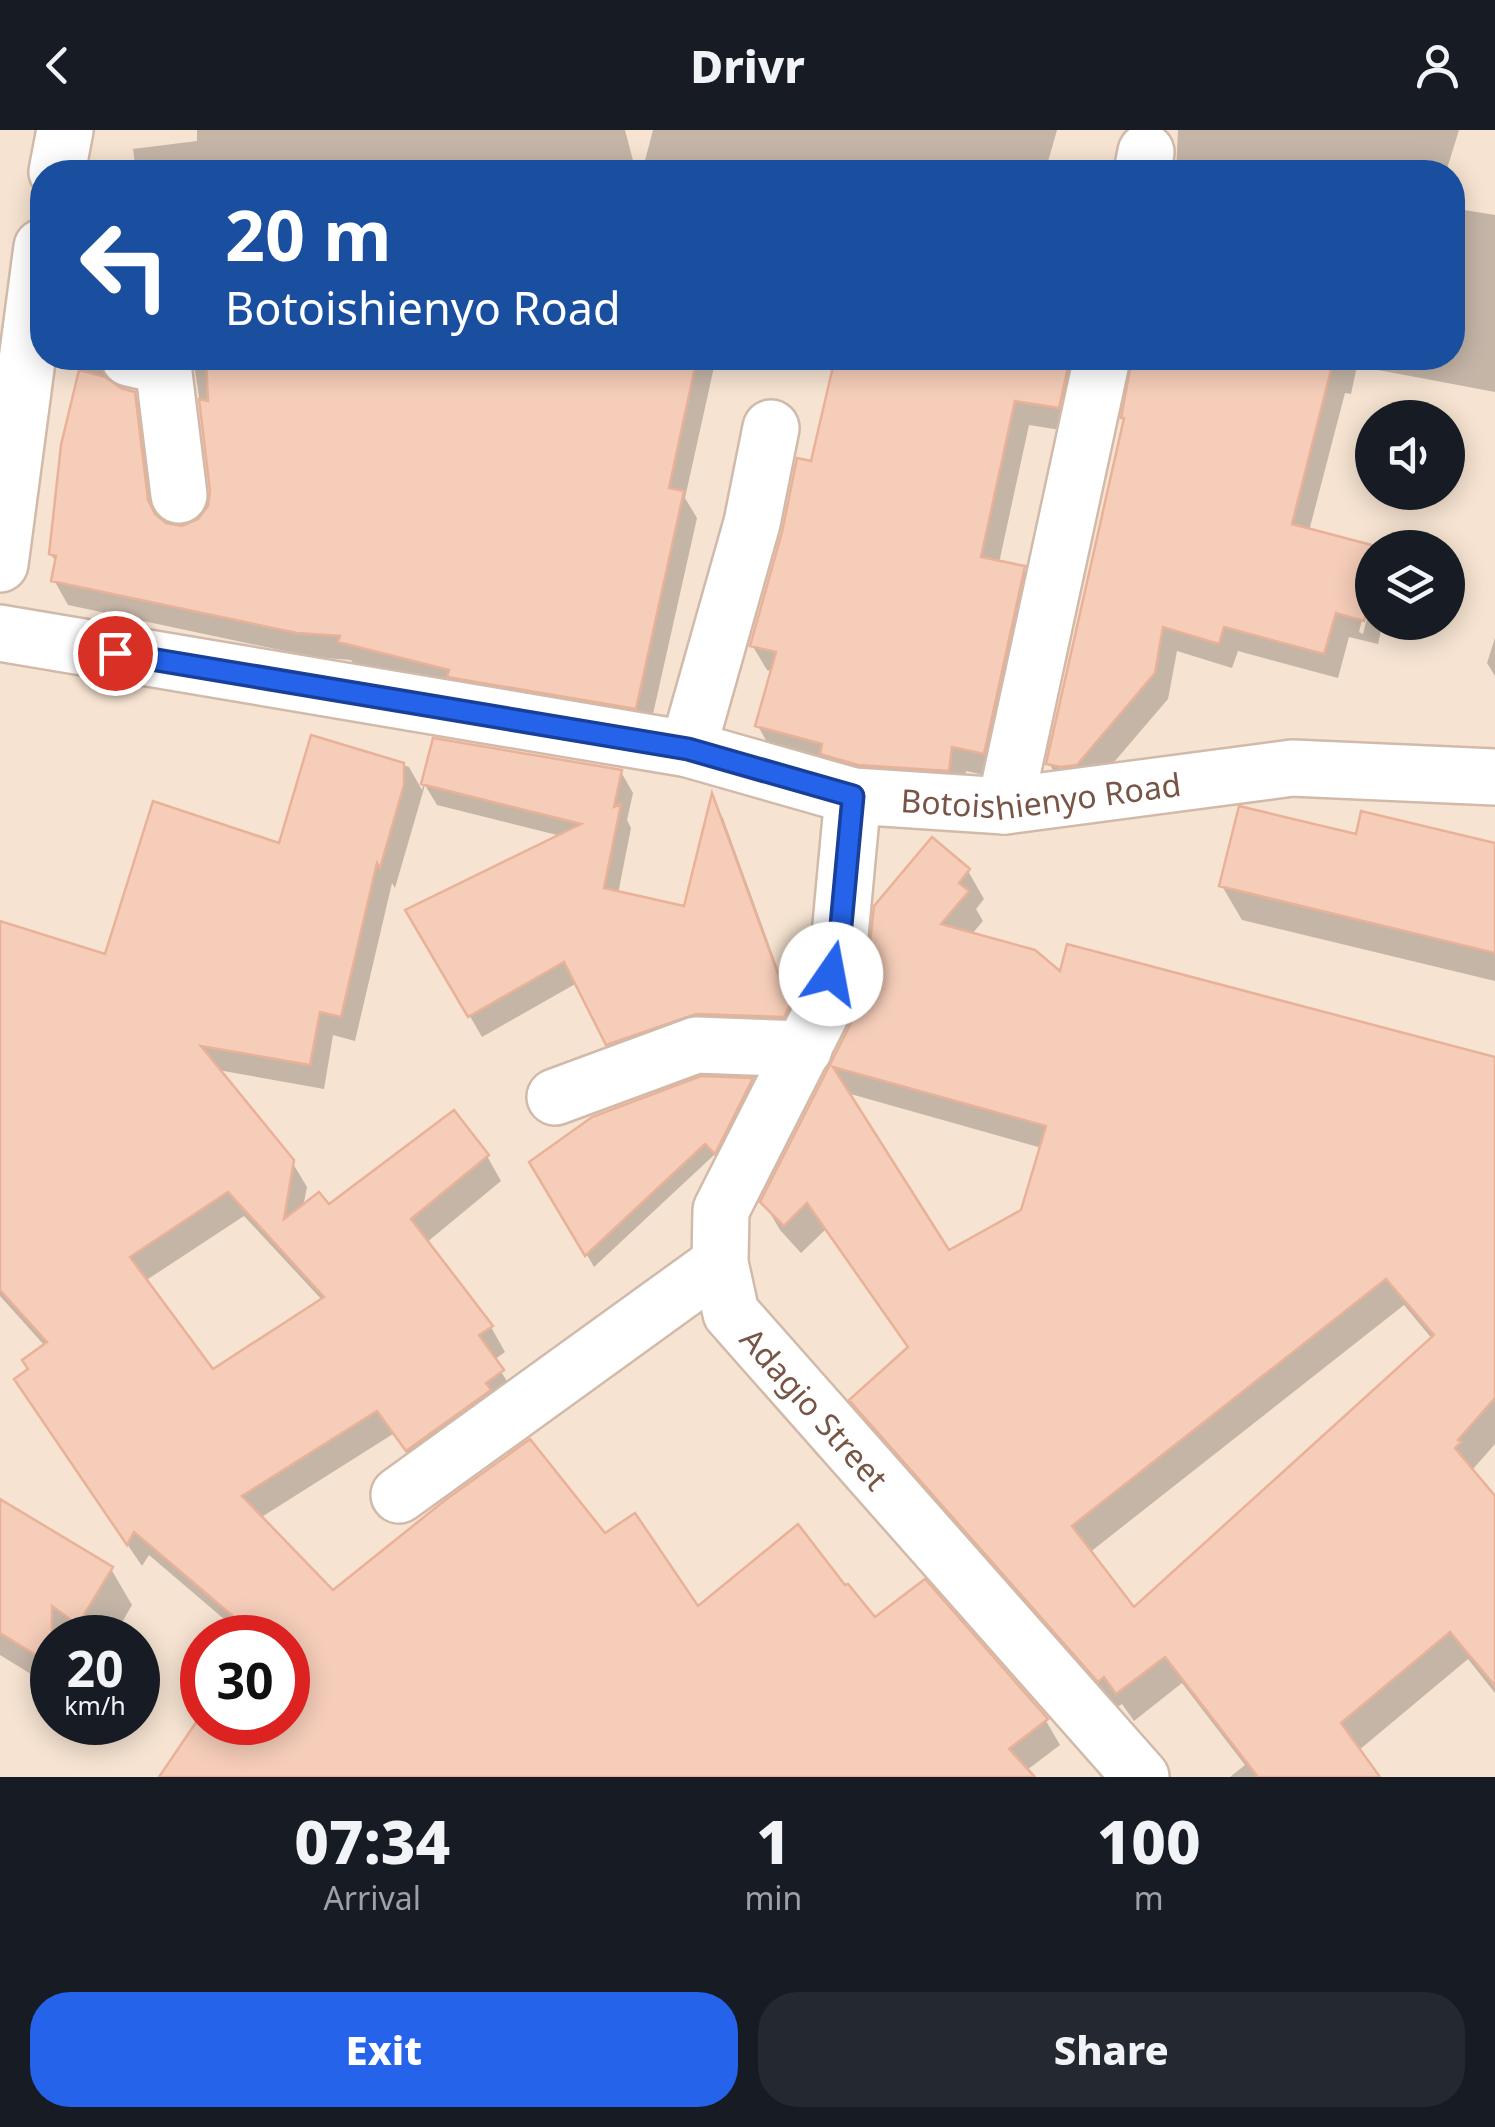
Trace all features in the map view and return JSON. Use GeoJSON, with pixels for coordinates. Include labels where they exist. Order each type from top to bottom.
{"type":"FeatureCollection","features":[{"type":"Feature","properties":{"kind":"street"},"geometry":{"type":"LineString","coordinates":[[59,160],[65,130]]}},
{"type":"Feature","properties":{"kind":"street"},"geometry":{"type":"LineString","coordinates":[[0,564],[32,370]]}},
{"type":"Feature","properties":{"kind":"street"},"geometry":{"type":"LineString","coordinates":[[160,370],[164,373],[179,495]]}},
{"type":"Feature","properties":{"kind":"street"},"geometry":{"type":"LineString","coordinates":[[1005,806],[1099,370]]}},
{"type":"Feature","properties":{"kind":"street"},"geometry":{"type":"LineString","coordinates":[[688,749],[752,523],[772,428]]}},
{"type":"Feature","properties":{"kind":"street","name":"Botoishienyo Road"},"geometry":{"type":"LineString","coordinates":[[0,634],[688,749],[853,796],[1005,806],[1292,768],[1495,777]]}},
{"type":"Feature","properties":{"kind":"street","name":"Adagio Street"},"geometry":{"type":"LineString","coordinates":[[853,796],[840,936],[822,1012],[720,1210],[720,1263],[731,1313],[1141,1777]]}},
{"type":"Feature","properties":{"kind":"street"},"geometry":{"type":"LineString","coordinates":[[554,1097],[696,1045],[804,1049]]}},
{"type":"Feature","properties":{"kind":"street"},"geometry":{"type":"LineString","coordinates":[[399,1495],[720,1263]]}},
{"type":"Feature","properties":{"kind":"shaded area"},"geometry":{"type":"Polygon","coordinates":[[[0,130],[1495,130],[1495,1777],[0,1777],[0,130]]]}},
{"type":"Feature","properties":{"kind":"building"},"geometry":{"type":"Polygon","coordinates":[[[79,370],[135,392],[148,500],[155,514],[166,523],[182,526],[198,519],[208,506],[210,491],[199,399],[208,401],[207,370],[694,370],[669,488],[684,491],[636,709],[447,677],[449,670],[338,642],[340,636],[297,633],[51,581],[56,556],[49,554],[61,445],[79,370]]]}},
{"type":"Feature","properties":{"kind":"building"},"geometry":{"type":"Polygon","coordinates":[[[832,370],[1067,370],[1059,408],[1015,401],[981,557],[1025,566],[984,754],[952,747],[949,771],[858,765],[820,754],[822,744],[755,726],[776,652],[750,646],[782,532],[797,458],[811,461],[832,370]]]}},
{"type":"Feature","properties":{"kind":"building"},"geometry":{"type":"Polygon","coordinates":[[[1130,370],[1331,370],[1292,524],[1355,541],[1355,618],[1336,613],[1324,654],[1224,627],[1219,644],[1163,627],[1155,673],[1077,765],[1046,764],[1124,418],[1130,370]]]}},
{"type":"Feature","properties":{"kind":"building"},"geometry":{"type":"Polygon","coordinates":[[[311,735],[404,763],[404,785],[380,868],[377,863],[341,1017],[320,1012],[310,1065],[201,1046],[294,1160],[284,1219],[319,1192],[329,1204],[454,1110],[489,1155],[411,1219],[493,1326],[479,1335],[504,1370],[486,1383],[491,1390],[406,1451],[377,1411],[242,1496],[333,1590],[444,1501],[530,1439],[605,1533],[635,1513],[698,1606],[798,1524],[875,1617],[925,1579],[1048,1719],[1009,1749],[1035,1777],[159,1777],[181,1745],[310,1745],[310,1615],[232,1615],[134,1532],[127,1545],[14,1379],[28,1369],[22,1360],[47,1342],[0,1290],[0,921],[105,954],[153,801],[279,843],[311,735]],[[228,1192],[130,1257],[213,1369],[324,1297],[228,1192]]]}},
{"type":"Feature","properties":{"kind":"building"},"geometry":{"type":"Polygon","coordinates":[[[433,738],[622,770],[614,807],[621,804],[604,888],[684,906],[712,793],[782,985],[792,1001],[784,1017],[696,1014],[606,1045],[564,962],[468,1017],[405,910],[581,824],[421,784],[433,738]]]}},
{"type":"Feature","properties":{"kind":"building"},"geometry":{"type":"Polygon","coordinates":[[[1239,806],[1356,834],[1361,811],[1495,843],[1495,953],[1219,886],[1239,806]]]}},
{"type":"Feature","properties":{"kind":"building"},"geometry":{"type":"Polygon","coordinates":[[[932,837],[970,869],[959,883],[969,891],[941,924],[1035,950],[1060,971],[1067,944],[1495,1057],[1495,1398],[1455,1448],[1495,1496],[1495,1686],[1450,1632],[1341,1723],[1380,1777],[1258,1777],[1165,1657],[1116,1694],[1104,1677],[1098,1682],[849,1400],[908,1347],[807,1203],[784,1226],[760,1202],[850,1025],[870,942],[874,906],[932,837]],[[833,1067],[949,1250],[1021,1210],[1046,1126],[833,1067]],[[1386,1279],[1072,1526],[1134,1607],[1434,1335],[1386,1279]]]}},
{"type":"Feature","properties":{"kind":"building"},"geometry":{"type":"Polygon","coordinates":[[[701,1076],[753,1078],[715,1154],[705,1144],[585,1256],[529,1162],[592,1117],[701,1076]]]}},
{"type":"Feature","properties":{"kind":"building"},"geometry":{"type":"Polygon","coordinates":[[[0,1499],[113,1567],[84,1615],[64,1615],[52,1606],[52,1615],[30,1615],[30,1651],[0,1633],[0,1499]]]}},
{"type":"Feature","properties":{"kind":"route"},"geometry":{"type":"LineString","coordinates":[[115,653],[688,749],[853,796],[840,936],[831,974]]}}]}
